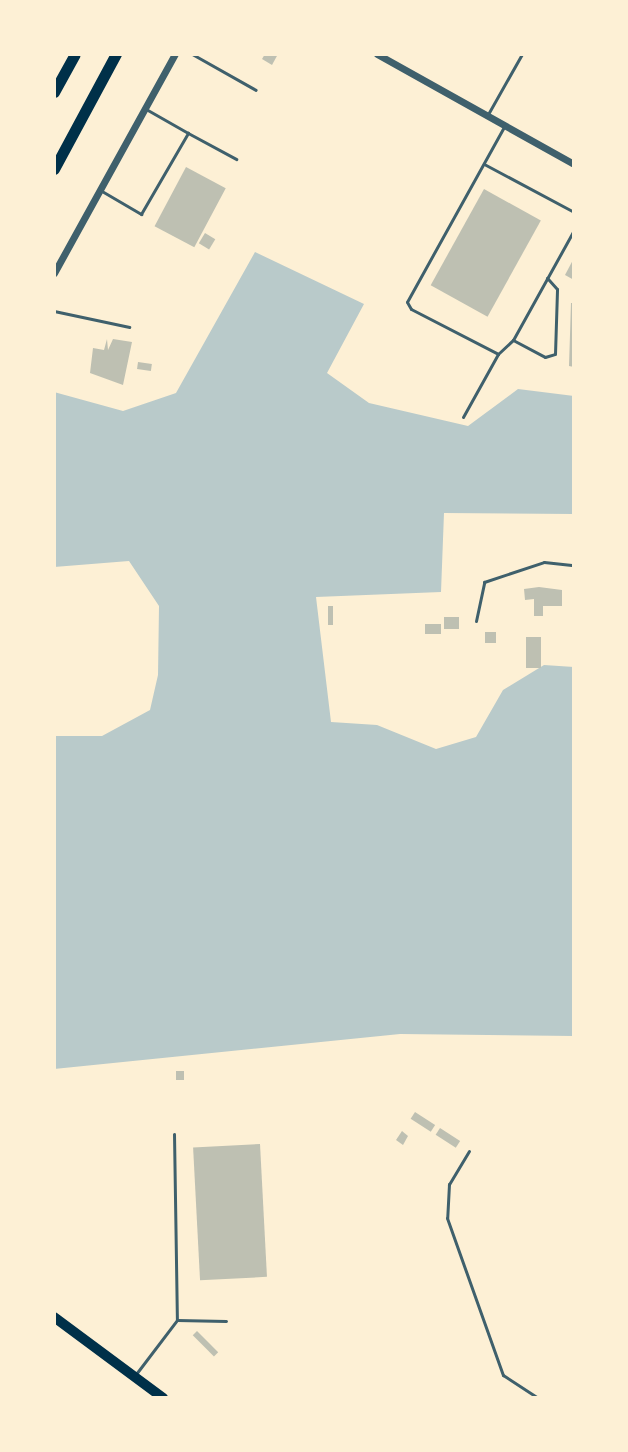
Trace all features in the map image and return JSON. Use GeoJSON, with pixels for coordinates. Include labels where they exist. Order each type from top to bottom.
{"type":"FeatureCollection","features":[{"type":"Feature","properties":{"kind":"highway"},"geometry":{"type":"LineString","coordinates":[[54,92],[75,54]]}},
{"type":"Feature","properties":{"kind":"highway"},"geometry":{"type":"LineString","coordinates":[[54,169],[116,54]]}},
{"type":"Feature","properties":{"kind":"main road"},"geometry":{"type":"LineString","coordinates":[[54,1317],[163,1398]]}},
{"type":"Feature","properties":{"kind":"street"},"geometry":{"type":"LineString","coordinates":[[54,273],[175,54]]}},
{"type":"Feature","properties":{"kind":"street"},"geometry":{"type":"LineString","coordinates":[[377,54],[574,164]]}},
{"type":"Feature","properties":{"kind":"lane"},"geometry":{"type":"LineString","coordinates":[[192,54],[256,90]]}},
{"type":"Feature","properties":{"kind":"lane"},"geometry":{"type":"LineString","coordinates":[[487,116],[522,54]]}},
{"type":"Feature","properties":{"kind":"lane"},"geometry":{"type":"LineString","coordinates":[[145,109],[236,159]]}},
{"type":"Feature","properties":{"kind":"lane"},"geometry":{"type":"LineString","coordinates":[[498,354],[418,315],[407,302],[475,172],[484,164],[505,125]]}},
{"type":"Feature","properties":{"kind":"lane"},"geometry":{"type":"LineString","coordinates":[[100,190],[141,214],[188,133]]}},
{"type":"Feature","properties":{"kind":"lane"},"geometry":{"type":"LineString","coordinates":[[484,164],[574,212]]}},
{"type":"Feature","properties":{"kind":"lane"},"geometry":{"type":"LineString","coordinates":[[463,417],[498,354],[513,340],[574,230]]}},
{"type":"Feature","properties":{"kind":"lane"},"geometry":{"type":"LineString","coordinates":[[513,340],[545,357],[555,354],[557,289],[547,278]]}},
{"type":"Feature","properties":{"kind":"lane"},"geometry":{"type":"LineString","coordinates":[[54,311],[129,327]]}},
{"type":"Feature","properties":{"kind":"lane"},"geometry":{"type":"LineString","coordinates":[[476,621],[484,582],[544,562],[574,565]]}},
{"type":"Feature","properties":{"kind":"lane"},"geometry":{"type":"LineString","coordinates":[[134,1377],[177,1320],[174,1134]]}},
{"type":"Feature","properties":{"kind":"lane"},"geometry":{"type":"LineString","coordinates":[[469,1151],[449,1184],[447,1218],[503,1375],[538,1398]]}},
{"type":"Feature","properties":{"kind":"lane"},"geometry":{"type":"LineString","coordinates":[[177,1320],[226,1321]]}},
{"type":"Feature","properties":{"kind":"shaded area"},"geometry":{"type":"Polygon","coordinates":[[[255,252],[364,304],[327,373],[369,403],[468,426],[518,389],[574,396],[574,514],[444,513],[441,592],[316,597],[331,722],[377,725],[436,749],[476,737],[503,690],[544,665],[574,667],[574,1036],[400,1034],[54,1069],[54,736],[102,736],[150,710],[158,675],[159,606],[129,561],[54,567],[54,392],[123,411],[176,393],[255,252]]]}},
{"type":"Feature","properties":{"kind":"building"},"geometry":{"type":"Polygon","coordinates":[[[265,54],[278,54],[272,65],[262,59],[265,54]]]}},
{"type":"Feature","properties":{"kind":"building"},"geometry":{"type":"Polygon","coordinates":[[[186,167],[226,188],[194,247],[155,226],[186,167]]]}},
{"type":"Feature","properties":{"kind":"building"},"geometry":{"type":"Polygon","coordinates":[[[484,189],[541,221],[488,317],[431,285],[484,189]]]}},
{"type":"Feature","properties":{"kind":"building"},"geometry":{"type":"Polygon","coordinates":[[[205,233],[215,239],[209,249],[199,243],[205,233]]]}},
{"type":"Feature","properties":{"kind":"building"},"geometry":{"type":"Polygon","coordinates":[[[574,258],[574,280],[565,275],[574,258]]]}},
{"type":"Feature","properties":{"kind":"building"},"geometry":{"type":"Polygon","coordinates":[[[571,303],[574,303],[574,367],[569,366],[571,303]]]}},
{"type":"Feature","properties":{"kind":"building"},"geometry":{"type":"Polygon","coordinates":[[[107,339],[108,350],[113,339],[132,342],[123,385],[90,373],[93,348],[104,350],[107,339]]]}},
{"type":"Feature","properties":{"kind":"building"},"geometry":{"type":"Polygon","coordinates":[[[138,362],[152,364],[151,371],[137,369],[138,362]]]}},
{"type":"Feature","properties":{"kind":"building"},"geometry":{"type":"Polygon","coordinates":[[[524,589],[562,590],[562,606],[543,606],[543,616],[534,616],[534,599],[525,600],[524,589]]]}},
{"type":"Feature","properties":{"kind":"building"},"geometry":{"type":"Polygon","coordinates":[[[328,606],[333,606],[333,625],[328,625],[328,606]]]}},
{"type":"Feature","properties":{"kind":"building"},"geometry":{"type":"Polygon","coordinates":[[[444,617],[459,617],[459,629],[444,629],[444,617]]]}},
{"type":"Feature","properties":{"kind":"building"},"geometry":{"type":"Polygon","coordinates":[[[425,624],[441,624],[441,634],[425,634],[425,624]]]}},
{"type":"Feature","properties":{"kind":"building"},"geometry":{"type":"Polygon","coordinates":[[[485,632],[496,632],[496,643],[485,643],[485,632]]]}},
{"type":"Feature","properties":{"kind":"building"},"geometry":{"type":"Polygon","coordinates":[[[526,637],[541,637],[541,668],[526,668],[526,637]]]}},
{"type":"Feature","properties":{"kind":"building"},"geometry":{"type":"Polygon","coordinates":[[[176,1071],[184,1071],[184,1080],[176,1080],[176,1071]]]}},
{"type":"Feature","properties":{"kind":"building"},"geometry":{"type":"Polygon","coordinates":[[[415,1112],[435,1125],[431,1132],[411,1119],[415,1112]]]}},
{"type":"Feature","properties":{"kind":"building"},"geometry":{"type":"Polygon","coordinates":[[[440,1128],[460,1141],[456,1148],[436,1135],[440,1128]]]}},
{"type":"Feature","properties":{"kind":"building"},"geometry":{"type":"Polygon","coordinates":[[[402,1131],[408,1136],[403,1145],[396,1140],[402,1131]]]}},
{"type":"Feature","properties":{"kind":"building"},"geometry":{"type":"Polygon","coordinates":[[[260,1144],[267,1277],[200,1280],[193,1148],[260,1144]]]}},
{"type":"Feature","properties":{"kind":"building"},"geometry":{"type":"Polygon","coordinates":[[[197,1331],[218,1352],[214,1356],[193,1335],[197,1331]]]}}]}
